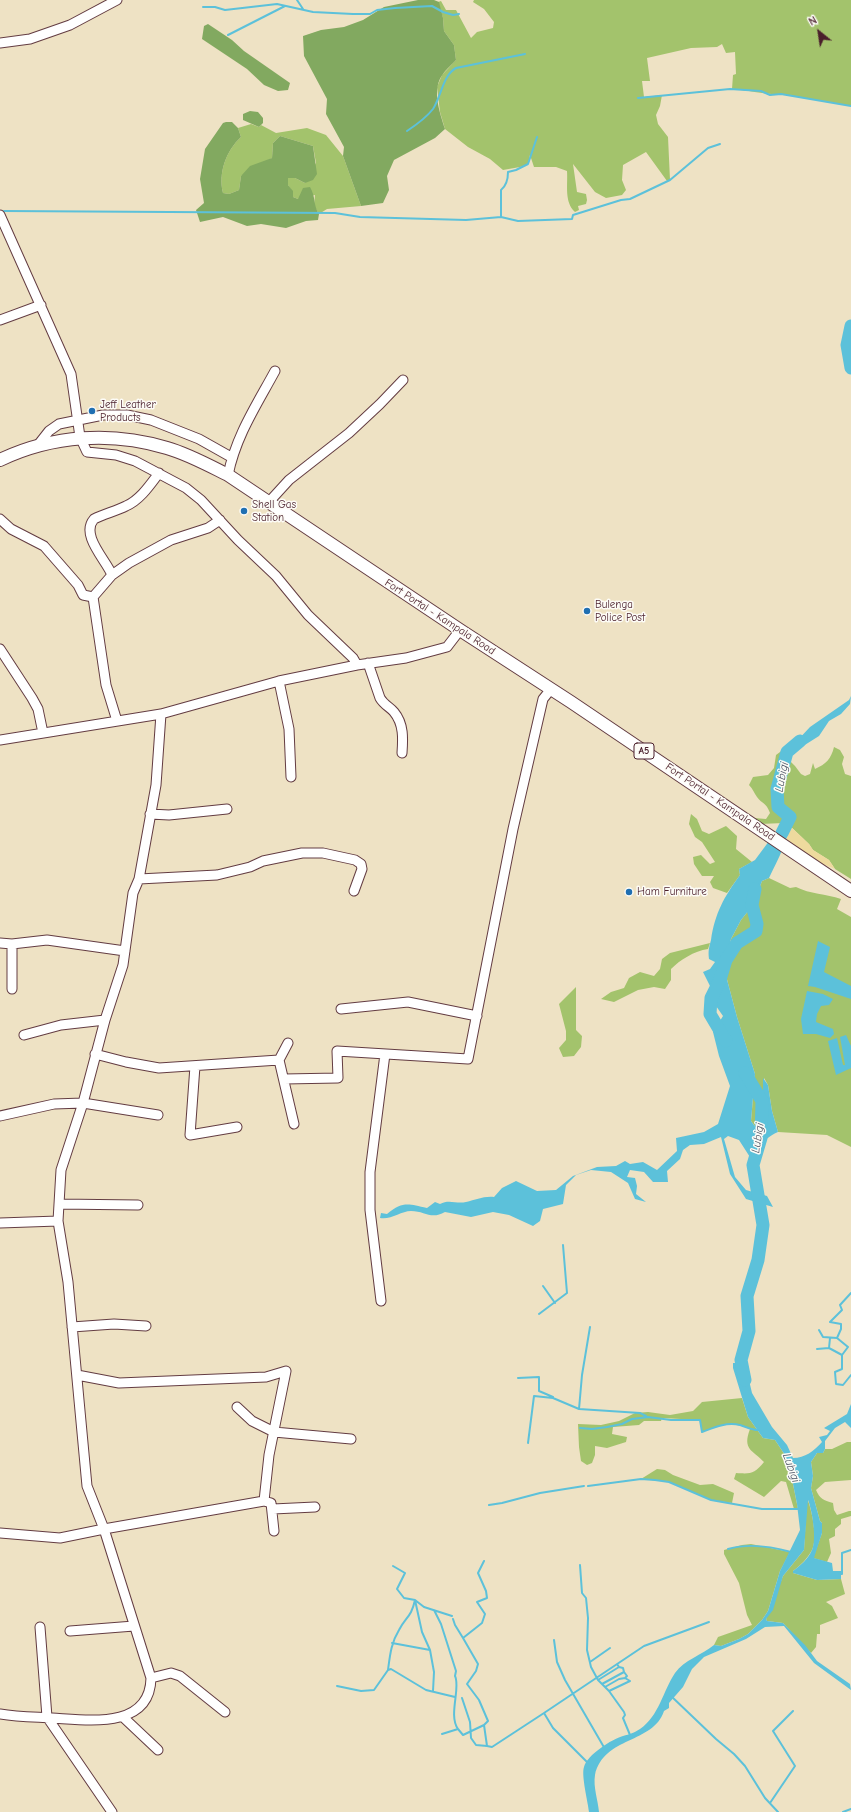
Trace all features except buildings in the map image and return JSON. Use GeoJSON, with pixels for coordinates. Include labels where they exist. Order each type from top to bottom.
{"type":"FeatureCollection","features":[{"type":"Feature","properties":{"kind":"main road","name":"Fort Portal - Kampala Road"},"geometry":{"type":"LineString","coordinates":[[0,460],[38,445],[80,437],[121,438],[167,448],[198,460],[228,475],[551,689],[851,891]]}},
{"type":"Feature","properties":{"kind":"street"},"geometry":{"type":"LineString","coordinates":[[0,43],[30,39],[70,25],[117,0]]}},
{"type":"Feature","properties":{"kind":"street"},"geometry":{"type":"LineString","coordinates":[[0,215],[71,374],[80,437],[87,452],[122,457],[135,461],[189,490],[201,500],[276,576],[308,615],[353,658],[357,665]]}},
{"type":"Feature","properties":{"kind":"street"},"geometry":{"type":"LineString","coordinates":[[0,320],[41,305]]}},
{"type":"Feature","properties":{"kind":"street"},"geometry":{"type":"LineString","coordinates":[[228,475],[231,457],[245,425],[274,371]]}},
{"type":"Feature","properties":{"kind":"street"},"geometry":{"type":"LineString","coordinates":[[268,502],[289,480],[349,433],[403,380]]}},
{"type":"Feature","properties":{"kind":"street"},"geometry":{"type":"LineString","coordinates":[[38,445],[51,428],[59,424],[77,419],[111,414],[140,417],[199,439],[214,446],[231,457]]}},
{"type":"Feature","properties":{"kind":"street"},"geometry":{"type":"LineString","coordinates":[[112,575],[92,541],[90,526],[91,522],[94,518],[128,506],[145,492],[159,473]]}},
{"type":"Feature","properties":{"kind":"street"},"geometry":{"type":"LineString","coordinates":[[0,519],[11,529],[44,546],[78,585],[83,595],[93,596]]}},
{"type":"Feature","properties":{"kind":"street"},"geometry":{"type":"LineString","coordinates":[[93,596],[112,575],[129,563],[171,540],[208,528],[220,520]]}},
{"type":"Feature","properties":{"kind":"street"},"geometry":{"type":"LineString","coordinates":[[93,596],[106,685],[117,721]]}},
{"type":"Feature","properties":{"kind":"street"},"geometry":{"type":"LineString","coordinates":[[0,740],[161,714],[278,681],[368,663],[406,658],[447,646],[460,630]]}},
{"type":"Feature","properties":{"kind":"street"},"geometry":{"type":"LineString","coordinates":[[0,649],[38,709],[43,733]]}},
{"type":"Feature","properties":{"kind":"street"},"geometry":{"type":"LineString","coordinates":[[368,663],[380,698],[383,703],[393,710],[400,723],[403,735],[402,753]]}},
{"type":"Feature","properties":{"kind":"street"},"geometry":{"type":"LineString","coordinates":[[278,681],[289,729],[290,777]]}},
{"type":"Feature","properties":{"kind":"street"},"geometry":{"type":"LineString","coordinates":[[284,1080],[338,1078],[337,1051],[468,1060],[513,829],[543,699],[551,689]]}},
{"type":"Feature","properties":{"kind":"street"},"geometry":{"type":"LineString","coordinates":[[0,1714],[108,1720],[123,1716],[144,1703],[151,1683],[151,1678],[104,1529],[86,1486],[68,1282],[58,1221],[61,1170],[84,1103],[95,1054],[123,965],[133,894],[139,879],[156,785],[161,714]]}},
{"type":"Feature","properties":{"kind":"street"},"geometry":{"type":"LineString","coordinates":[[150,814],[169,815],[227,809]]}},
{"type":"Feature","properties":{"kind":"street"},"geometry":{"type":"LineString","coordinates":[[139,879],[217,875],[302,853],[323,853],[355,860],[361,864],[362,869],[354,891]]}},
{"type":"Feature","properties":{"kind":"street"},"geometry":{"type":"LineString","coordinates":[[0,943],[12,944],[47,940],[125,951]]}},
{"type":"Feature","properties":{"kind":"street"},"geometry":{"type":"LineString","coordinates":[[12,944],[12,989]]}},
{"type":"Feature","properties":{"kind":"street"},"geometry":{"type":"LineString","coordinates":[[341,1009],[408,1002],[476,1016]]}},
{"type":"Feature","properties":{"kind":"street"},"geometry":{"type":"LineString","coordinates":[[24,1035],[61,1025],[105,1020]]}},
{"type":"Feature","properties":{"kind":"street"},"geometry":{"type":"LineString","coordinates":[[288,1043],[279,1060],[294,1124]]}},
{"type":"Feature","properties":{"kind":"street"},"geometry":{"type":"LineString","coordinates":[[95,1054],[159,1068],[279,1060]]}},
{"type":"Feature","properties":{"kind":"street"},"geometry":{"type":"LineString","coordinates":[[381,1301],[370,1210],[370,1172],[384,1054]]}},
{"type":"Feature","properties":{"kind":"street"},"geometry":{"type":"LineString","coordinates":[[195,1066],[190,1135],[237,1127]]}},
{"type":"Feature","properties":{"kind":"street"},"geometry":{"type":"LineString","coordinates":[[0,1116],[54,1104],[84,1103],[158,1115]]}},
{"type":"Feature","properties":{"kind":"street"},"geometry":{"type":"LineString","coordinates":[[59,1204],[138,1205]]}},
{"type":"Feature","properties":{"kind":"street"},"geometry":{"type":"LineString","coordinates":[[0,1223],[58,1221]]}},
{"type":"Feature","properties":{"kind":"street"},"geometry":{"type":"LineString","coordinates":[[72,1327],[114,1324],[146,1326]]}},
{"type":"Feature","properties":{"kind":"street"},"geometry":{"type":"LineString","coordinates":[[77,1375],[119,1383],[266,1377],[286,1371],[269,1455],[264,1501]]}},
{"type":"Feature","properties":{"kind":"street"},"geometry":{"type":"LineString","coordinates":[[237,1407],[252,1421],[274,1432],[351,1439]]}},
{"type":"Feature","properties":{"kind":"street"},"geometry":{"type":"LineString","coordinates":[[0,1533],[60,1538],[264,1501],[271,1503],[273,1509],[274,1531]]}},
{"type":"Feature","properties":{"kind":"street"},"geometry":{"type":"LineString","coordinates":[[273,1509],[315,1507]]}},
{"type":"Feature","properties":{"kind":"street"},"geometry":{"type":"LineString","coordinates":[[70,1631],[134,1626]]}},
{"type":"Feature","properties":{"kind":"street"},"geometry":{"type":"LineString","coordinates":[[40,1627],[47,1717],[112,1812]]}},
{"type":"Feature","properties":{"kind":"street"},"geometry":{"type":"LineString","coordinates":[[151,1678],[172,1673],[180,1676],[225,1712]]}},
{"type":"Feature","properties":{"kind":"street"},"geometry":{"type":"LineString","coordinates":[[123,1716],[158,1750]]}},
{"type":"Feature","properties":{"kind":"green space"},"geometry":{"type":"Polygon","coordinates":[[[418,0],[434,0],[439,2],[443,18],[444,31],[454,45],[456,60],[444,72],[439,80],[437,94],[445,129],[435,138],[394,160],[387,176],[389,190],[383,203],[361,206],[343,156],[344,147],[326,114],[327,99],[304,56],[303,36],[321,30],[344,27],[363,20],[384,7],[418,0]]]}},
{"type":"Feature","properties":{"kind":"green space"},"geometry":{"type":"Polygon","coordinates":[[[474,0],[851,0],[851,106],[781,94],[769,94],[732,89],[733,75],[736,74],[735,52],[726,53],[722,44],[717,47],[691,48],[647,58],[650,81],[642,81],[644,97],[662,95],[660,106],[656,115],[658,124],[668,137],[670,180],[667,181],[646,152],[623,165],[622,180],[626,190],[622,195],[606,198],[595,192],[573,164],[577,192],[586,194],[587,200],[586,204],[578,206],[579,210],[575,212],[569,203],[567,193],[567,171],[556,167],[534,167],[530,155],[528,164],[503,170],[490,159],[468,147],[445,129],[440,112],[437,87],[442,75],[456,60],[454,45],[444,31],[443,18],[438,2],[441,1],[446,10],[456,10],[471,38],[477,32],[493,28],[494,22],[484,9],[473,2],[474,0]]]}},
{"type":"Feature","properties":{"kind":"green space"},"geometry":{"type":"Polygon","coordinates":[[[208,24],[290,83],[288,90],[278,91],[264,85],[247,69],[202,39],[204,26],[208,24]]]}},
{"type":"Feature","properties":{"kind":"green space"},"geometry":{"type":"Polygon","coordinates":[[[250,111],[258,112],[263,118],[263,123],[259,127],[243,120],[243,114],[250,111]]]}},
{"type":"Feature","properties":{"kind":"green space"},"geometry":{"type":"Polygon","coordinates":[[[232,122],[238,128],[241,137],[231,149],[224,163],[222,178],[223,193],[229,194],[239,190],[241,176],[250,166],[272,158],[273,143],[280,136],[313,146],[317,174],[313,180],[305,183],[295,178],[288,178],[288,185],[293,191],[293,197],[298,199],[303,188],[310,187],[319,214],[318,220],[306,221],[286,228],[261,224],[247,226],[223,217],[200,222],[196,210],[204,203],[200,179],[205,149],[223,123],[232,122]]]}},
{"type":"Feature","properties":{"kind":"green space"},"geometry":{"type":"Polygon","coordinates":[[[251,124],[259,127],[261,125],[276,133],[307,128],[326,135],[343,156],[361,206],[327,209],[319,214],[314,206],[315,195],[298,199],[293,197],[292,191],[288,185],[288,178],[295,178],[305,183],[316,163],[313,146],[280,136],[273,143],[272,158],[241,176],[239,190],[229,194],[223,193],[222,178],[224,163],[231,149],[241,137],[238,128],[251,124]]]}},
{"type":"Feature","properties":{"kind":"green space"},"geometry":{"type":"Polygon","coordinates":[[[834,747],[840,750],[844,757],[842,764],[845,774],[851,776],[851,879],[835,869],[829,860],[813,850],[809,844],[790,826],[790,817],[784,823],[760,824],[754,818],[766,819],[770,813],[749,785],[753,777],[768,775],[774,768],[776,755],[784,749],[789,755],[789,760],[801,774],[805,776],[810,774],[813,763],[815,769],[828,761],[834,747]]]}},
{"type":"Feature","properties":{"kind":"green space"},"geometry":{"type":"Polygon","coordinates":[[[691,814],[697,819],[702,831],[709,834],[726,826],[737,836],[736,849],[752,862],[739,869],[740,875],[727,893],[713,888],[710,882],[714,876],[702,876],[694,864],[693,857],[701,855],[710,864],[715,862],[702,842],[695,837],[689,824],[691,814]]]}},
{"type":"Feature","properties":{"kind":"green space"},"geometry":{"type":"Polygon","coordinates":[[[769,878],[790,888],[796,887],[841,899],[837,909],[851,917],[851,1147],[827,1135],[778,1132],[772,1111],[768,1085],[764,1078],[763,1126],[759,1132],[751,1121],[755,1074],[725,972],[731,939],[741,920],[753,905],[762,881],[769,878]]]}},
{"type":"Feature","properties":{"kind":"green space"},"geometry":{"type":"Polygon","coordinates":[[[710,943],[708,949],[688,956],[671,969],[671,980],[665,989],[654,987],[638,990],[614,1002],[601,999],[611,992],[624,988],[629,978],[640,972],[654,976],[660,969],[662,959],[670,953],[710,943]]]}},
{"type":"Feature","properties":{"kind":"green space"},"geometry":{"type":"Polygon","coordinates":[[[576,987],[576,1030],[582,1036],[581,1047],[574,1056],[563,1057],[559,1048],[566,1040],[566,1031],[559,1004],[576,987]]]}},
{"type":"Feature","properties":{"kind":"green space"},"geometry":{"type":"Polygon","coordinates":[[[742,1398],[748,1417],[763,1438],[775,1440],[785,1455],[784,1462],[790,1469],[798,1509],[794,1509],[786,1482],[781,1481],[764,1497],[734,1479],[736,1473],[755,1471],[764,1462],[748,1446],[747,1441],[750,1429],[737,1425],[714,1427],[702,1432],[700,1420],[662,1418],[661,1421],[644,1421],[639,1425],[613,1427],[612,1434],[627,1437],[626,1442],[607,1448],[595,1446],[595,1455],[592,1463],[587,1465],[581,1461],[578,1424],[601,1425],[619,1421],[635,1413],[648,1412],[670,1415],[693,1411],[702,1402],[742,1398]]]}},
{"type":"Feature","properties":{"kind":"green space"},"geometry":{"type":"Polygon","coordinates":[[[847,1442],[851,1442],[851,1480],[825,1482],[816,1490],[822,1499],[833,1503],[834,1510],[837,1515],[851,1511],[851,1516],[841,1519],[841,1524],[835,1529],[835,1536],[829,1539],[831,1553],[827,1562],[813,1558],[822,1533],[822,1523],[820,1521],[811,1488],[813,1476],[811,1462],[817,1453],[823,1453],[825,1449],[832,1449],[847,1442]]]}},
{"type":"Feature","properties":{"kind":"green space"},"geometry":{"type":"Polygon","coordinates":[[[657,1469],[665,1470],[673,1475],[700,1485],[713,1484],[734,1493],[732,1503],[711,1500],[669,1482],[641,1479],[657,1469]]]}},
{"type":"Feature","properties":{"kind":"green space"},"geometry":{"type":"Polygon","coordinates":[[[807,1498],[814,1524],[814,1545],[808,1556],[793,1571],[793,1573],[817,1580],[841,1579],[845,1594],[826,1602],[832,1606],[838,1618],[820,1625],[820,1634],[817,1634],[816,1647],[811,1653],[783,1623],[767,1621],[766,1619],[783,1576],[804,1550],[807,1498]]]}},
{"type":"Feature","properties":{"kind":"green space"},"geometry":{"type":"Polygon","coordinates":[[[751,1544],[790,1552],[780,1571],[768,1611],[762,1620],[748,1634],[739,1639],[721,1646],[714,1645],[718,1637],[752,1625],[747,1615],[739,1583],[724,1554],[724,1550],[751,1544]]]}},
{"type":"Feature","properties":{"kind":"sand"},"geometry":{"type":"Polygon","coordinates":[[[790,826],[809,844],[813,850],[829,860],[835,869],[807,857],[786,841],[790,826]]]}},
{"type":"Feature","properties":{"kind":"water"},"geometry":{"type":"Polygon","coordinates":[[[851,696],[850,704],[841,714],[829,721],[819,736],[789,755],[784,749],[796,742],[810,727],[849,700],[851,696]]]}},
{"type":"Feature","properties":{"kind":"water"},"geometry":{"type":"Polygon","coordinates":[[[790,817],[786,841],[769,878],[762,881],[753,905],[741,920],[731,939],[725,972],[755,1074],[751,1121],[759,1132],[763,1128],[763,1078],[768,1085],[772,1111],[778,1132],[768,1138],[762,1145],[755,1165],[739,1140],[728,1136],[724,1139],[735,1177],[746,1190],[767,1196],[773,1207],[746,1199],[730,1174],[721,1137],[704,1144],[690,1145],[683,1150],[680,1159],[667,1171],[668,1182],[653,1182],[644,1172],[630,1170],[627,1177],[635,1178],[637,1186],[636,1194],[646,1202],[635,1199],[628,1183],[611,1172],[591,1170],[576,1175],[566,1185],[563,1204],[543,1209],[540,1221],[533,1226],[509,1215],[493,1212],[471,1217],[445,1212],[432,1215],[411,1211],[403,1212],[388,1218],[380,1218],[381,1213],[387,1214],[402,1205],[427,1208],[435,1202],[440,1204],[446,1202],[462,1202],[494,1197],[502,1188],[516,1181],[537,1191],[556,1190],[573,1176],[597,1167],[616,1166],[625,1161],[630,1164],[643,1162],[657,1170],[677,1151],[676,1138],[704,1132],[718,1124],[730,1086],[719,1056],[713,1032],[723,1016],[716,1006],[711,988],[703,972],[710,969],[715,962],[709,959],[709,949],[715,922],[721,906],[740,875],[739,869],[755,860],[775,833],[790,817]]]}},
{"type":"Feature","properties":{"kind":"water"},"geometry":{"type":"Polygon","coordinates":[[[818,941],[830,947],[824,972],[851,986],[851,999],[808,986],[818,941]]]}},
{"type":"Feature","properties":{"kind":"water"},"geometry":{"type":"Polygon","coordinates":[[[807,991],[823,994],[833,999],[829,1005],[821,1006],[817,1014],[816,1022],[833,1029],[834,1034],[830,1038],[816,1034],[803,1034],[801,1019],[807,991]]]}},
{"type":"Feature","properties":{"kind":"water"},"geometry":{"type":"Polygon","coordinates":[[[846,1035],[851,1046],[851,1068],[836,1075],[828,1041],[837,1038],[843,1065],[845,1065],[840,1037],[846,1035]]]}},
{"type":"Feature","properties":{"kind":"water"},"geometry":{"type":"Polygon","coordinates":[[[733,1363],[745,1363],[752,1393],[772,1427],[787,1445],[793,1458],[805,1455],[816,1448],[822,1442],[819,1437],[827,1435],[830,1431],[824,1428],[847,1414],[851,1404],[851,1428],[845,1422],[835,1428],[825,1441],[825,1449],[823,1453],[817,1453],[811,1462],[813,1476],[811,1488],[820,1521],[822,1523],[822,1533],[814,1558],[832,1563],[833,1571],[841,1571],[841,1579],[817,1580],[793,1573],[793,1571],[801,1564],[812,1550],[814,1539],[813,1525],[808,1500],[804,1550],[783,1576],[773,1610],[766,1619],[767,1621],[783,1623],[805,1645],[817,1661],[850,1684],[851,1690],[814,1663],[784,1626],[765,1627],[746,1639],[704,1657],[692,1669],[683,1687],[669,1703],[669,1708],[664,1711],[658,1722],[650,1729],[608,1753],[600,1762],[595,1775],[595,1789],[599,1812],[589,1812],[583,1776],[586,1762],[607,1744],[618,1738],[636,1732],[646,1724],[652,1717],[671,1680],[679,1668],[714,1645],[721,1646],[748,1634],[762,1620],[768,1611],[780,1571],[800,1530],[797,1504],[790,1469],[784,1462],[785,1455],[775,1440],[763,1438],[748,1417],[733,1368],[733,1363]]]}},
{"type":"Feature","properties":{"kind":"waterway"},"geometry":{"type":"LineString","coordinates":[[297,0],[303,9]]}},
{"type":"Feature","properties":{"kind":"waterway"},"geometry":{"type":"LineString","coordinates":[[203,7],[215,7],[225,10],[277,4],[313,12],[370,14],[377,10],[432,6],[453,15],[459,14]]}},
{"type":"Feature","properties":{"kind":"waterway"},"geometry":{"type":"LineString","coordinates":[[228,35],[285,6]]}},
{"type":"Feature","properties":{"kind":"waterway"},"geometry":{"type":"LineString","coordinates":[[407,131],[433,109],[445,81],[456,68],[525,54]]}},
{"type":"Feature","properties":{"kind":"waterway"},"geometry":{"type":"LineString","coordinates":[[638,98],[730,89],[761,91],[770,95],[781,94],[851,106]]}},
{"type":"Feature","properties":{"kind":"waterway"},"geometry":{"type":"LineString","coordinates":[[501,217],[501,190],[508,177],[508,172],[528,164],[537,137]]}},
{"type":"Feature","properties":{"kind":"waterway"},"geometry":{"type":"LineString","coordinates":[[4,211],[335,213],[360,217],[466,220],[501,217],[518,221],[572,219],[573,215],[621,200],[630,199],[670,180],[708,148],[720,144]]}},
{"type":"Feature","properties":{"kind":"waterway","name":"Lubigi"},"geometry":{"type":"LineString","coordinates":[[851,326],[847,345],[851,368]]}},
{"type":"Feature","properties":{"kind":"waterway","name":"Lubigi"},"geometry":{"type":"LineString","coordinates":[[782,833],[790,817],[778,807],[777,789],[787,752],[800,741]]}},
{"type":"Feature","properties":{"kind":"waterway","name":"Lubigi"},"geometry":{"type":"LineString","coordinates":[[726,1041],[710,1014],[711,998],[720,980],[726,960],[737,943],[756,931],[757,924],[752,905],[755,889]]}},
{"type":"Feature","properties":{"kind":"waterway","name":"Lubigi"},"geometry":{"type":"LineString","coordinates":[[745,1073],[762,1101],[761,1138],[753,1165],[763,1225],[758,1260],[747,1296],[749,1331],[741,1360],[745,1380]]}},
{"type":"Feature","properties":{"kind":"waterway"},"geometry":{"type":"LineString","coordinates":[[539,1314],[567,1293],[563,1245]]}},
{"type":"Feature","properties":{"kind":"waterway"},"geometry":{"type":"LineString","coordinates":[[543,1286],[555,1303]]}},
{"type":"Feature","properties":{"kind":"waterway"},"geometry":{"type":"LineString","coordinates":[[851,1293],[840,1305],[842,1310],[830,1322],[841,1324],[841,1329],[837,1338],[848,1347],[842,1355],[842,1369],[835,1372],[836,1384],[843,1385],[851,1375]]}},
{"type":"Feature","properties":{"kind":"waterway"},"geometry":{"type":"LineString","coordinates":[[579,1409],[582,1375],[590,1327]]}},
{"type":"Feature","properties":{"kind":"waterway"},"geometry":{"type":"LineString","coordinates":[[819,1330],[823,1337],[837,1338]]}},
{"type":"Feature","properties":{"kind":"waterway"},"geometry":{"type":"LineString","coordinates":[[817,1349],[829,1348],[830,1338]]}},
{"type":"Feature","properties":{"kind":"waterway"},"geometry":{"type":"LineString","coordinates":[[829,1348],[842,1355]]}},
{"type":"Feature","properties":{"kind":"waterway"},"geometry":{"type":"LineString","coordinates":[[518,1378],[539,1377],[539,1391],[553,1397]]}},
{"type":"Feature","properties":{"kind":"waterway"},"geometry":{"type":"LineString","coordinates":[[528,1443],[534,1396],[553,1398],[579,1409],[640,1413],[646,1416]]}},
{"type":"Feature","properties":{"kind":"waterway"},"geometry":{"type":"LineString","coordinates":[[580,1428],[592,1429],[607,1427],[622,1424],[632,1419],[648,1417],[671,1420],[700,1420],[702,1432],[711,1428],[730,1424],[758,1430]]}},
{"type":"Feature","properties":{"kind":"waterway"},"geometry":{"type":"LineString","coordinates":[[588,1486],[641,1479],[655,1480],[669,1482],[711,1500],[762,1509],[800,1509]]}},
{"type":"Feature","properties":{"kind":"waterway"},"geometry":{"type":"LineString","coordinates":[[489,1505],[540,1493],[584,1486]]}},
{"type":"Feature","properties":{"kind":"waterway"},"geometry":{"type":"LineString","coordinates":[[728,1549],[744,1546],[760,1546],[791,1552]]}},
{"type":"Feature","properties":{"kind":"waterway"},"geometry":{"type":"LineString","coordinates":[[839,1574],[842,1574],[842,1553],[851,1550]]}},
{"type":"Feature","properties":{"kind":"waterway"},"geometry":{"type":"LineString","coordinates":[[442,1734],[458,1729],[463,1735],[484,1725],[488,1721],[479,1700],[467,1684],[476,1671],[478,1664],[463,1638],[482,1623],[485,1614],[477,1602],[487,1598],[486,1591],[478,1573],[484,1561]]}},
{"type":"Feature","properties":{"kind":"waterway"},"geometry":{"type":"LineString","coordinates":[[580,1565],[582,1593],[586,1598],[588,1618],[587,1650],[591,1667],[598,1680],[609,1691],[624,1712],[625,1715],[623,1718],[630,1735]]}},
{"type":"Feature","properties":{"kind":"waterway"},"geometry":{"type":"LineString","coordinates":[[393,1566],[405,1573],[397,1589],[404,1598],[415,1600],[424,1607],[452,1616]]}},
{"type":"Feature","properties":{"kind":"waterway"},"geometry":{"type":"LineString","coordinates":[[388,1670],[394,1640],[410,1614],[415,1600],[422,1632],[430,1650],[434,1672],[433,1691]]}},
{"type":"Feature","properties":{"kind":"waterway"},"geometry":{"type":"LineString","coordinates":[[434,1610],[441,1624],[456,1671],[455,1676],[457,1687],[454,1716],[458,1729]]}},
{"type":"Feature","properties":{"kind":"waterway"},"geometry":{"type":"LineString","coordinates":[[453,1619],[463,1638]]}},
{"type":"Feature","properties":{"kind":"waterway"},"geometry":{"type":"LineString","coordinates":[[544,1713],[644,1646],[709,1622]]}},
{"type":"Feature","properties":{"kind":"waterway"},"geometry":{"type":"LineString","coordinates":[[554,1640],[557,1662],[565,1680],[605,1749]]}},
{"type":"Feature","properties":{"kind":"waterway"},"geometry":{"type":"LineString","coordinates":[[392,1643],[430,1650]]}},
{"type":"Feature","properties":{"kind":"waterway"},"geometry":{"type":"LineString","coordinates":[[590,1662],[610,1648]]}},
{"type":"Feature","properties":{"kind":"waterway"},"geometry":{"type":"LineString","coordinates":[[598,1680],[619,1667],[617,1664]]}},
{"type":"Feature","properties":{"kind":"waterway"},"geometry":{"type":"LineString","coordinates":[[602,1684],[624,1672],[623,1668],[619,1667]]}},
{"type":"Feature","properties":{"kind":"waterway"},"geometry":{"type":"LineString","coordinates":[[337,1686],[361,1691],[374,1690],[388,1670],[391,1669],[426,1690],[455,1697]]}},
{"type":"Feature","properties":{"kind":"waterway"},"geometry":{"type":"LineString","coordinates":[[605,1687],[619,1679],[625,1678],[627,1676],[624,1672]]}},
{"type":"Feature","properties":{"kind":"waterway"},"geometry":{"type":"LineString","coordinates":[[609,1691],[630,1681],[625,1678]]}},
{"type":"Feature","properties":{"kind":"waterway"},"geometry":{"type":"LineString","coordinates":[[671,1696],[734,1754],[745,1766],[765,1798],[778,1812]]}},
{"type":"Feature","properties":{"kind":"waterway"},"geometry":{"type":"LineString","coordinates":[[462,1698],[470,1722],[471,1738],[476,1745],[487,1746]]}},
{"type":"Feature","properties":{"kind":"waterway"},"geometry":{"type":"LineString","coordinates":[[770,1803],[795,1766],[773,1731],[793,1711]]}},
{"type":"Feature","properties":{"kind":"waterway"},"geometry":{"type":"LineString","coordinates":[[484,1725],[487,1746],[492,1747],[544,1713],[553,1728],[588,1763]]}},
{"type":"Feature","properties":{"kind":"waterway"},"geometry":{"type":"LineString","coordinates":[[843,1812],[851,1809]]}},
{"type":"Feature","properties":{"kind":"place","name":"Jeff Leather Products"},"geometry":{"type":"Point","coordinates":[92,411]}},
{"type":"Feature","properties":{"kind":"place","name":"Shell Gas Station"},"geometry":{"type":"Point","coordinates":[244,511]}},
{"type":"Feature","properties":{"kind":"place","name":"Bulenga Police Post"},"geometry":{"type":"Point","coordinates":[587,611]}},
{"type":"Feature","properties":{"kind":"place","name":"Ham Furniture"},"geometry":{"type":"Point","coordinates":[629,892]}}]}
